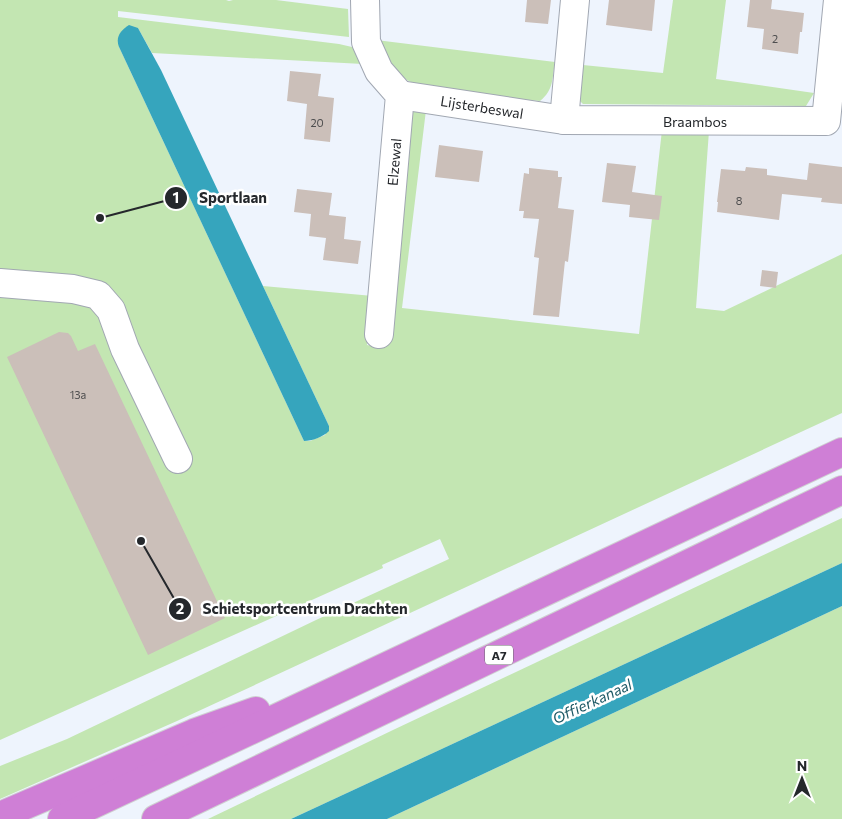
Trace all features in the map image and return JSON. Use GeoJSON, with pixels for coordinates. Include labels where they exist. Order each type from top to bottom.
{"type":"FeatureCollection","features":[{"type":"Feature","properties":{"kind":"highway"},"geometry":{"type":"LineString","coordinates":[[62,819],[842,452]]}},
{"type":"Feature","properties":{"kind":"highway","name":"A7"},"geometry":{"type":"LineString","coordinates":[[156,819],[842,490]]}},
{"type":"Feature","properties":{"kind":"highway"},"geometry":{"type":"LineString","coordinates":[[0,816],[194,733],[394,664]]}},
{"type":"Feature","properties":{"kind":"street"},"geometry":{"type":"LineString","coordinates":[[365,0],[366,42],[378,71],[400,94]]}},
{"type":"Feature","properties":{"kind":"street"},"geometry":{"type":"LineString","coordinates":[[564,120],[575,0]]}},
{"type":"Feature","properties":{"kind":"street","name":"Braambos"},"geometry":{"type":"LineString","coordinates":[[564,120],[834,120],[838,0]]}},
{"type":"Feature","properties":{"kind":"street","name":"Lijsterbeswal"},"geometry":{"type":"LineString","coordinates":[[400,94],[564,120]]}},
{"type":"Feature","properties":{"kind":"street","name":"Elzewal"},"geometry":{"type":"LineString","coordinates":[[378,334],[400,94]]}},
{"type":"Feature","properties":{"kind":"street"},"geometry":{"type":"LineString","coordinates":[[0,283],[73,289],[98,295],[111,310],[125,350],[178,459]]}},
{"type":"Feature","properties":{"kind":"green space"},"geometry":{"type":"Polygon","coordinates":[[[0,0],[276,0],[348,9],[349,37],[118,11],[118,17],[339,44],[352,47],[363,64],[152,53],[138,28],[119,47],[304,441],[310,441],[325,435],[329,426],[263,286],[373,296],[367,345],[385,348],[407,110],[426,110],[402,308],[639,334],[662,130],[709,131],[696,308],[724,311],[842,254],[842,413],[177,721],[0,799],[0,766],[67,739],[316,620],[449,559],[440,539],[382,565],[383,568],[0,740],[0,0]]]}},
{"type":"Feature","properties":{"kind":"green space"},"geometry":{"type":"Polygon","coordinates":[[[673,0],[726,0],[716,79],[814,93],[806,106],[583,104],[576,97],[573,64],[663,73],[673,0]]]}},
{"type":"Feature","properties":{"kind":"green space"},"geometry":{"type":"Polygon","coordinates":[[[376,40],[555,62],[552,83],[548,93],[540,101],[443,92],[420,87],[389,67],[376,40]]]}},
{"type":"Feature","properties":{"kind":"green space"},"geometry":{"type":"Polygon","coordinates":[[[842,518],[842,563],[291,819],[208,819],[393,730],[842,518]]]}},
{"type":"Feature","properties":{"kind":"green space"},"geometry":{"type":"Polygon","coordinates":[[[842,606],[842,819],[387,819],[842,606]]]}},
{"type":"Feature","properties":{"kind":"water"},"geometry":{"type":"Polygon","coordinates":[[[129,25],[138,28],[161,70],[329,426],[329,431],[321,437],[304,441],[119,47],[118,40],[120,34],[129,25]]]}},
{"type":"Feature","properties":{"kind":"water","name":"Offierkanaal"},"geometry":{"type":"Polygon","coordinates":[[[842,563],[842,606],[387,819],[291,819],[842,563]]]}},
{"type":"Feature","properties":{"kind":"building"},"geometry":{"type":"Polygon","coordinates":[[[527,0],[551,0],[548,24],[525,22],[527,0]]]}},
{"type":"Feature","properties":{"kind":"building"},"geometry":{"type":"Polygon","coordinates":[[[609,0],[655,0],[652,31],[606,25],[609,0]]]}},
{"type":"Feature","properties":{"kind":"building"},"geometry":{"type":"Polygon","coordinates":[[[750,0],[772,0],[771,9],[804,13],[798,54],[762,49],[764,29],[747,27],[750,0]]]}},
{"type":"Feature","properties":{"kind":"building"},"geometry":{"type":"Polygon","coordinates":[[[290,71],[321,74],[318,96],[334,98],[330,142],[304,139],[307,104],[287,101],[290,71]]]}},
{"type":"Feature","properties":{"kind":"building"},"geometry":{"type":"Polygon","coordinates":[[[439,145],[483,151],[479,182],[435,177],[439,145]]]}},
{"type":"Feature","properties":{"kind":"building"},"geometry":{"type":"Polygon","coordinates":[[[607,163],[636,166],[632,192],[662,196],[659,220],[629,217],[630,205],[602,202],[607,163]]]}},
{"type":"Feature","properties":{"kind":"building"},"geometry":{"type":"Polygon","coordinates":[[[809,163],[842,167],[842,204],[821,202],[822,198],[782,194],[779,220],[717,212],[721,169],[745,171],[746,167],[767,169],[767,175],[807,180],[809,163]]]}},
{"type":"Feature","properties":{"kind":"building"},"geometry":{"type":"Polygon","coordinates":[[[529,168],[558,171],[558,177],[562,177],[558,208],[574,210],[568,262],[565,261],[559,317],[533,315],[539,258],[534,257],[539,219],[523,218],[524,211],[519,211],[524,173],[529,174],[529,168]]]}},
{"type":"Feature","properties":{"kind":"building"},"geometry":{"type":"Polygon","coordinates":[[[297,189],[332,193],[329,215],[346,217],[344,239],[361,241],[358,264],[323,260],[326,238],[309,236],[311,214],[294,212],[297,189]]]}},
{"type":"Feature","properties":{"kind":"building"},"geometry":{"type":"Polygon","coordinates":[[[762,270],[778,272],[776,288],[760,286],[762,270]]]}},
{"type":"Feature","properties":{"kind":"building"},"geometry":{"type":"Polygon","coordinates":[[[59,332],[68,333],[71,336],[78,351],[95,344],[225,618],[148,655],[7,357],[59,332]]]}},
{"type":"Feature","properties":{"kind":"place","name":"Sportlaan"},"geometry":{"type":"Point","coordinates":[100,218]}},
{"type":"Feature","properties":{"kind":"place","name":"Schietsportcentrum Drachten"},"geometry":{"type":"Point","coordinates":[141,541]}}]}
